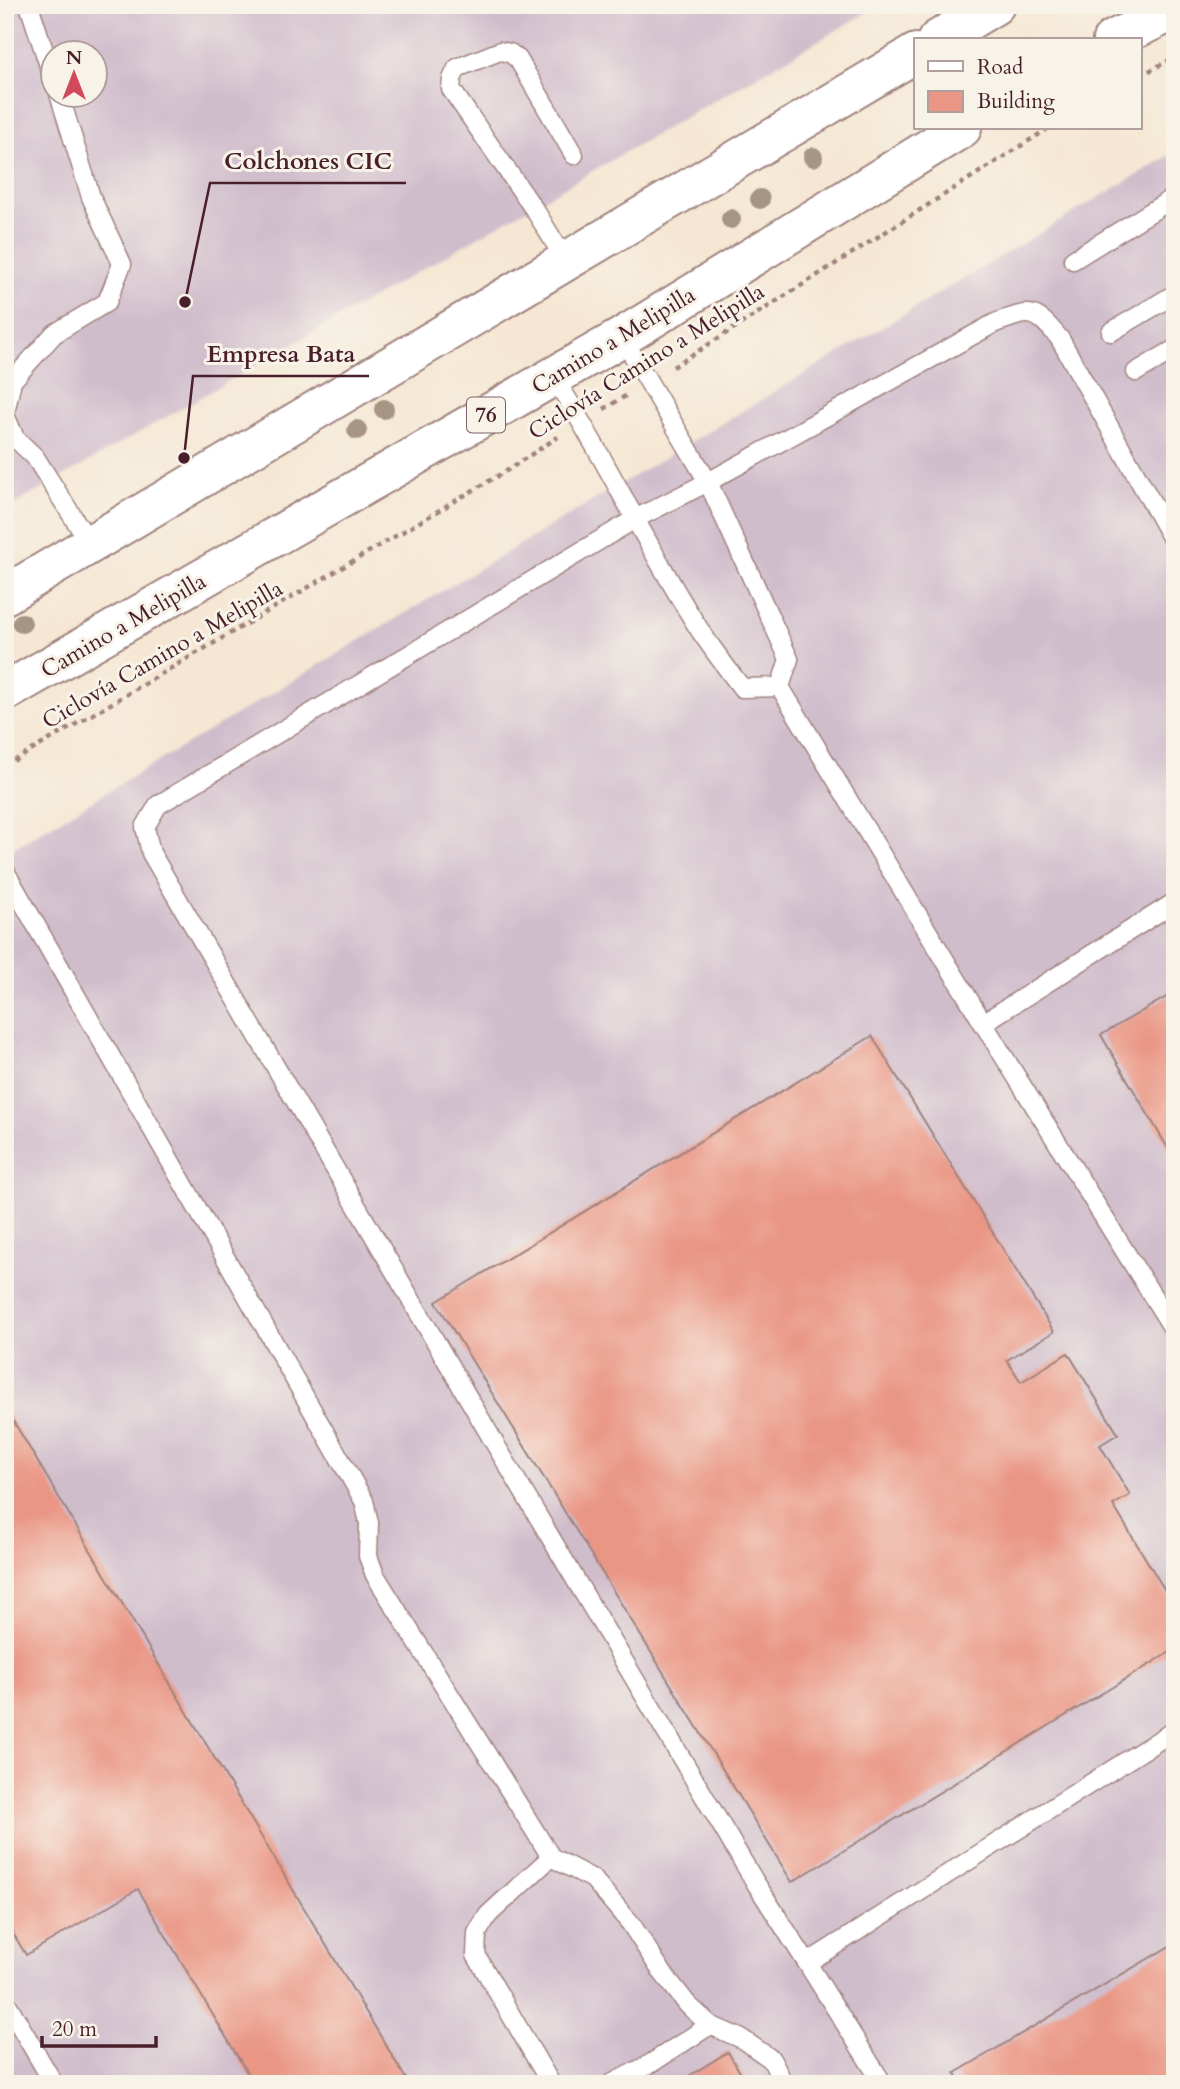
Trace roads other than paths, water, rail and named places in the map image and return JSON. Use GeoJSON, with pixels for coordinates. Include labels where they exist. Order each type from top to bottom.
{"type":"FeatureCollection","features":[{"type":"Feature","properties":{"kind":"main road"},"geometry":{"type":"LineString","coordinates":[[940,38],[995,5]]}},
{"type":"Feature","properties":{"kind":"main road"},"geometry":{"type":"LineString","coordinates":[[1116,38],[1175,10]]}},
{"type":"Feature","properties":{"kind":"main road"},"geometry":{"type":"LineString","coordinates":[[5,595],[914,54]]}},
{"type":"Feature","properties":{"kind":"main road","name":"Camino a Melipilla"},"geometry":{"type":"LineString","coordinates":[[5,692],[621,337],[959,130]]}},
{"type":"Feature","properties":{"kind":"lane"},"geometry":{"type":"LineString","coordinates":[[29,5],[40,38]]}},
{"type":"Feature","properties":{"kind":"lane"},"geometry":{"type":"LineString","coordinates":[[566,261],[536,212],[451,89],[457,68],[500,51],[510,53],[518,59],[574,155]]}},
{"type":"Feature","properties":{"kind":"lane"},"geometry":{"type":"LineString","coordinates":[[63,108],[91,197],[122,264],[107,302],[54,334],[12,381],[5,414],[15,438],[35,457],[89,544]]}},
{"type":"Feature","properties":{"kind":"lane"},"geometry":{"type":"LineString","coordinates":[[1073,260],[1175,197]]}},
{"type":"Feature","properties":{"kind":"lane"},"geometry":{"type":"LineString","coordinates":[[1111,332],[1175,294]]}},
{"type":"Feature","properties":{"kind":"lane"},"geometry":{"type":"LineString","coordinates":[[883,2084],[755,1882],[506,1461],[151,853],[145,827],[158,806],[635,519],[708,482],[995,323],[1023,313],[1042,317],[1060,339],[1175,544]]}},
{"type":"Feature","properties":{"kind":"lane"},"geometry":{"type":"LineString","coordinates":[[621,337],[708,482],[772,618],[789,659],[780,687],[983,1023],[1175,1332]]}},
{"type":"Feature","properties":{"kind":"lane"},"geometry":{"type":"LineString","coordinates":[[1136,372],[1175,349]]}},
{"type":"Feature","properties":{"kind":"lane"},"geometry":{"type":"LineString","coordinates":[[553,376],[583,421],[635,519],[700,631],[742,688],[780,687]]}},
{"type":"Feature","properties":{"kind":"lane"},"geometry":{"type":"LineString","coordinates":[[5,871],[364,1501],[369,1523],[368,1556],[375,1576],[551,1857],[593,1879],[632,1924],[662,1972],[682,1997],[710,2025],[742,2039],[771,2059],[783,2084]]}},
{"type":"Feature","properties":{"kind":"lane"},"geometry":{"type":"LineString","coordinates":[[983,1023],[1175,902]]}},
{"type":"Feature","properties":{"kind":"lane"},"geometry":{"type":"LineString","coordinates":[[807,1963],[1175,1730]]}},
{"type":"Feature","properties":{"kind":"lane"},"geometry":{"type":"LineString","coordinates":[[551,1857],[488,1915],[477,1933],[476,1955],[551,2084]]}},
{"type":"Feature","properties":{"kind":"lane"},"geometry":{"type":"LineString","coordinates":[[5,2000],[54,2084]]}},
{"type":"Feature","properties":{"kind":"lane"},"geometry":{"type":"LineString","coordinates":[[611,2084],[650,2064],[710,2025]]}},
{"type":"Feature","properties":{"kind":"place","name":"Colchones CIC"},"geometry":{"type":"Point","coordinates":[185,302]}},
{"type":"Feature","properties":{"kind":"place","name":"Empresa Bata"},"geometry":{"type":"Point","coordinates":[184,458]}}]}
